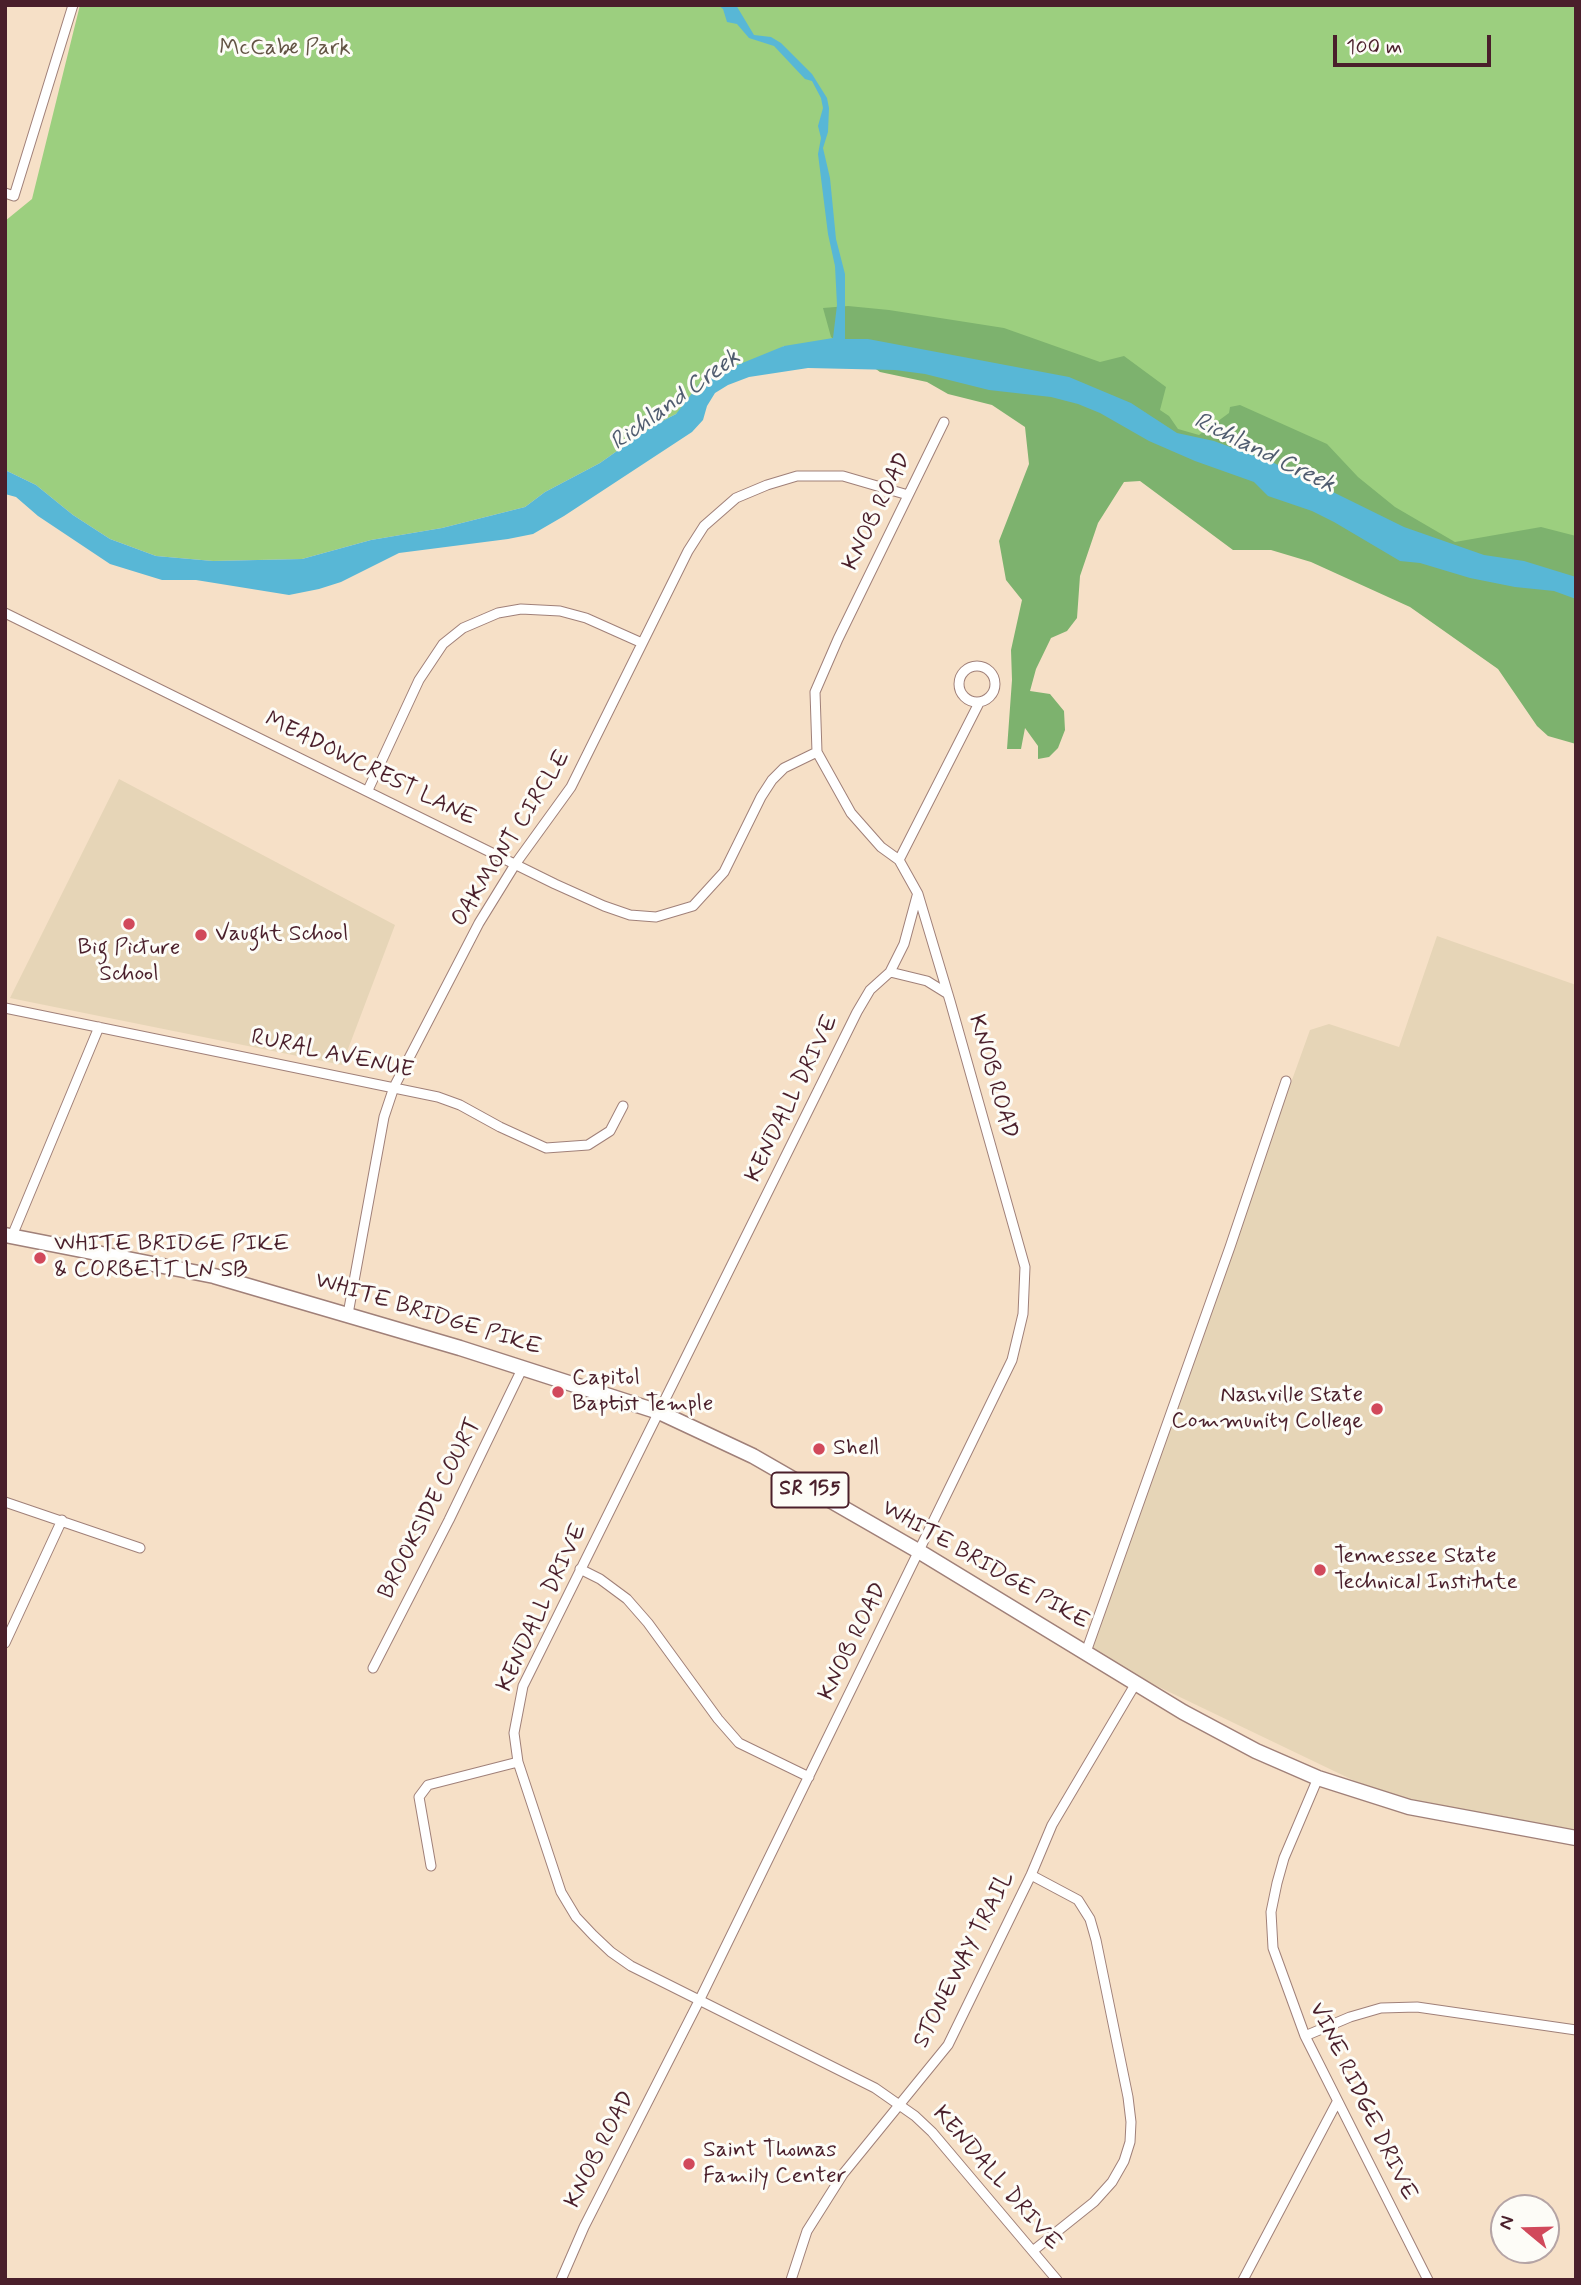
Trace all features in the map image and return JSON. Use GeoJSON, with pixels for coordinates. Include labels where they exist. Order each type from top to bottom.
{"type":"FeatureCollection","features":[{"type":"Feature","properties":{"kind":"main road","name":"WHITE BRIDGE PIKE"},"geometry":{"type":"LineString","coordinates":[[9,1235],[214,1276],[523,1367],[659,1412],[753,1456],[920,1552],[1183,1712],[1244,1745],[1318,1778],[1409,1807],[1576,1838]]}},
{"type":"Feature","properties":{"kind":"street"},"geometry":{"type":"LineString","coordinates":[[10,194],[73,5]]}},
{"type":"Feature","properties":{"kind":"street","name":"KNOB ROAD"},"geometry":{"type":"LineString","coordinates":[[561,2280],[584,2227],[700,1999],[1012,1360],[1023,1314],[1025,1268],[918,894],[899,860],[881,847],[851,813],[817,752],[815,692],[943,422]]}},
{"type":"Feature","properties":{"kind":"street","name":"OAKMONT CIRCLE"},"geometry":{"type":"LineString","coordinates":[[348,1314],[384,1116],[394,1087],[479,923],[516,863],[571,787],[688,551],[704,526],[736,498],[797,476],[843,476],[908,495]]}},
{"type":"Feature","properties":{"kind":"street"},"geometry":{"type":"LineString","coordinates":[[368,790],[419,680],[443,644],[463,628],[481,619],[521,609],[561,611],[586,618],[642,643]]}},
{"type":"Feature","properties":{"kind":"street","name":"MEADOWCREST LANE"},"geometry":{"type":"LineString","coordinates":[[5,613],[604,906],[630,915],[656,917],[693,906],[724,872],[772,780],[785,768],[817,752]]}},
{"type":"Feature","properties":{"kind":"street"},"geometry":{"type":"LineString","coordinates":[[899,860],[979,703],[991,696],[996,681],[989,670],[978,665],[963,672],[959,686],[965,698],[979,703]]}},
{"type":"Feature","properties":{"kind":"street","name":"KENDALL DRIVE"},"geometry":{"type":"LineString","coordinates":[[918,894],[904,944],[890,972],[870,990],[857,1012],[523,1686],[514,1733],[518,1762],[561,1892],[576,1917],[611,1952],[631,1966],[875,2088],[900,2106],[932,2132],[1057,2280]]}},
{"type":"Feature","properties":{"kind":"street","name":"KNOB ROAD"},"geometry":{"type":"LineString","coordinates":[[890,972],[927,981],[948,994]]}},
{"type":"Feature","properties":{"kind":"street","name":"RURAL AVENUE"},"geometry":{"type":"LineString","coordinates":[[5,1008],[394,1087],[460,1105],[546,1148],[588,1146],[610,1131],[623,1106]]}},
{"type":"Feature","properties":{"kind":"street"},"geometry":{"type":"LineString","coordinates":[[9,1235],[99,1027]]}},
{"type":"Feature","properties":{"kind":"street"},"geometry":{"type":"LineString","coordinates":[[1086,1652],[1286,1081]]}},
{"type":"Feature","properties":{"kind":"street","name":"BROOKSIDE COURT"},"geometry":{"type":"LineString","coordinates":[[373,1668],[523,1367]]}},
{"type":"Feature","properties":{"kind":"street"},"geometry":{"type":"LineString","coordinates":[[5,1502],[140,1548]]}},
{"type":"Feature","properties":{"kind":"street"},"geometry":{"type":"LineString","coordinates":[[5,1643],[62,1520]]}},
{"type":"Feature","properties":{"kind":"street"},"geometry":{"type":"LineString","coordinates":[[580,1569],[600,1579],[626,1599],[648,1623],[718,1719],[739,1743],[809,1777]]}},
{"type":"Feature","properties":{"kind":"street","name":"STONEWAY TRAIL"},"geometry":{"type":"LineString","coordinates":[[791,2280],[807,2231],[843,2174],[948,2045],[1031,1875],[1052,1825],[1136,1683]]}},
{"type":"Feature","properties":{"kind":"street"},"geometry":{"type":"LineString","coordinates":[[431,1866],[419,1797],[428,1785],[518,1762]]}},
{"type":"Feature","properties":{"kind":"street","name":"VINE RIDGE DRIVE"},"geometry":{"type":"LineString","coordinates":[[1318,1778],[1284,1858],[1271,1912],[1273,1948],[1305,2036],[1428,2280]]}},
{"type":"Feature","properties":{"kind":"street"},"geometry":{"type":"LineString","coordinates":[[1031,1875],[1078,1900],[1090,1919],[1131,2122],[1130,2142],[1124,2161],[1112,2182],[1094,2202],[1034,2250]]}},
{"type":"Feature","properties":{"kind":"street"},"geometry":{"type":"LineString","coordinates":[[1305,2036],[1350,2017],[1381,2008],[1417,2007],[1576,2030]]}},
{"type":"Feature","properties":{"kind":"street"},"geometry":{"type":"LineString","coordinates":[[1242,2280],[1337,2102]]}},
{"type":"Feature","properties":{"kind":"shaded area"},"geometry":{"type":"Polygon","coordinates":[[[119,779],[395,925],[342,1065],[10,998],[119,779]]]}},
{"type":"Feature","properties":{"kind":"shaded area","name":"Nashville State Community College"},"geometry":{"type":"Polygon","coordinates":[[[1437,936],[1576,985],[1576,1829],[1409,1807],[1086,1652],[1310,1030],[1329,1024],[1399,1047],[1437,936]]]}},
{"type":"Feature","properties":{"kind":"green space","name":"McCabe Park"},"geometry":{"type":"Polygon","coordinates":[[[80,5],[1576,5],[1576,577],[1484,555],[1274,463],[784,346],[651,427],[600,463],[545,492],[525,507],[442,528],[371,540],[302,559],[213,561],[156,556],[110,539],[73,515],[36,485],[5,470],[5,221],[32,199],[80,5]]]}},
{"type":"Feature","properties":{"kind":"green space"},"geometry":{"type":"Polygon","coordinates":[[[848,306],[1004,328],[1100,362],[1124,356],[1166,387],[1160,410],[1169,416],[1178,429],[1199,435],[1229,413],[1230,407],[1240,405],[1327,444],[1358,477],[1395,507],[1455,542],[1541,527],[1576,536],[1576,744],[1548,736],[1537,726],[1498,669],[1410,607],[1311,562],[1271,550],[1233,550],[1140,481],[1124,482],[1098,523],[1080,576],[1077,618],[1067,631],[1051,638],[1036,669],[1030,691],[1050,694],[1064,711],[1065,730],[1058,748],[1049,757],[1038,759],[1038,746],[1025,728],[1021,749],[1007,749],[1012,680],[1011,650],[1022,600],[1006,580],[999,541],[1029,464],[1025,427],[992,405],[948,394],[927,382],[880,372],[831,337],[823,308],[848,306]]]}},
{"type":"Feature","properties":{"kind":"water"},"geometry":{"type":"Polygon","coordinates":[[[718,5],[736,5],[754,35],[771,37],[781,43],[812,74],[827,98],[828,132],[823,148],[830,178],[836,239],[845,274],[845,339],[868,339],[1069,377],[1131,403],[1177,433],[1214,441],[1274,463],[1404,527],[1484,555],[1524,561],[1576,577],[1576,599],[1554,591],[1515,587],[1470,578],[1420,563],[1400,561],[1312,511],[1268,496],[1254,482],[1149,441],[1100,413],[1078,404],[1051,397],[989,390],[925,374],[895,370],[808,368],[749,377],[715,393],[703,420],[692,432],[533,534],[399,553],[341,582],[289,595],[196,580],[162,580],[110,564],[38,516],[16,497],[5,494],[5,470],[36,485],[73,515],[110,539],[156,556],[213,561],[302,559],[371,540],[442,528],[525,507],[545,492],[600,463],[651,427],[676,414],[700,383],[708,377],[784,346],[833,338],[837,305],[835,266],[828,234],[818,154],[821,138],[818,126],[823,108],[821,98],[812,81],[805,79],[774,46],[749,38],[737,24],[727,22],[723,9],[718,5]]]}},
{"type":"Feature","properties":{"kind":"place","name":"Big Picture School"},"geometry":{"type":"Point","coordinates":[129,924]}},
{"type":"Feature","properties":{"kind":"place","name":"Vaught School"},"geometry":{"type":"Point","coordinates":[201,935]}},
{"type":"Feature","properties":{"kind":"place","name":"WHITE BRIDGE PIKE & CORBETT LN SB"},"geometry":{"type":"Point","coordinates":[40,1258]}},
{"type":"Feature","properties":{"kind":"place","name":"Capitol Baptist Temple"},"geometry":{"type":"Point","coordinates":[558,1392]}},
{"type":"Feature","properties":{"kind":"place","name":"Nashville State Community College"},"geometry":{"type":"Point","coordinates":[1377,1409]}},
{"type":"Feature","properties":{"kind":"place","name":"Shell"},"geometry":{"type":"Point","coordinates":[819,1449]}},
{"type":"Feature","properties":{"kind":"place","name":"Tennessee State Technical Institute"},"geometry":{"type":"Point","coordinates":[1320,1570]}},
{"type":"Feature","properties":{"kind":"place","name":"Saint Thomas Family Center"},"geometry":{"type":"Point","coordinates":[689,2164]}},
{"type":"Feature","properties":{"kind":"water label","name":"Richland Creek"},"geometry":{"type":"Point","coordinates":[676,401]}},
{"type":"Feature","properties":{"kind":"water label","name":"Richland Creek"},"geometry":{"type":"Point","coordinates":[1264,454]}}]}
